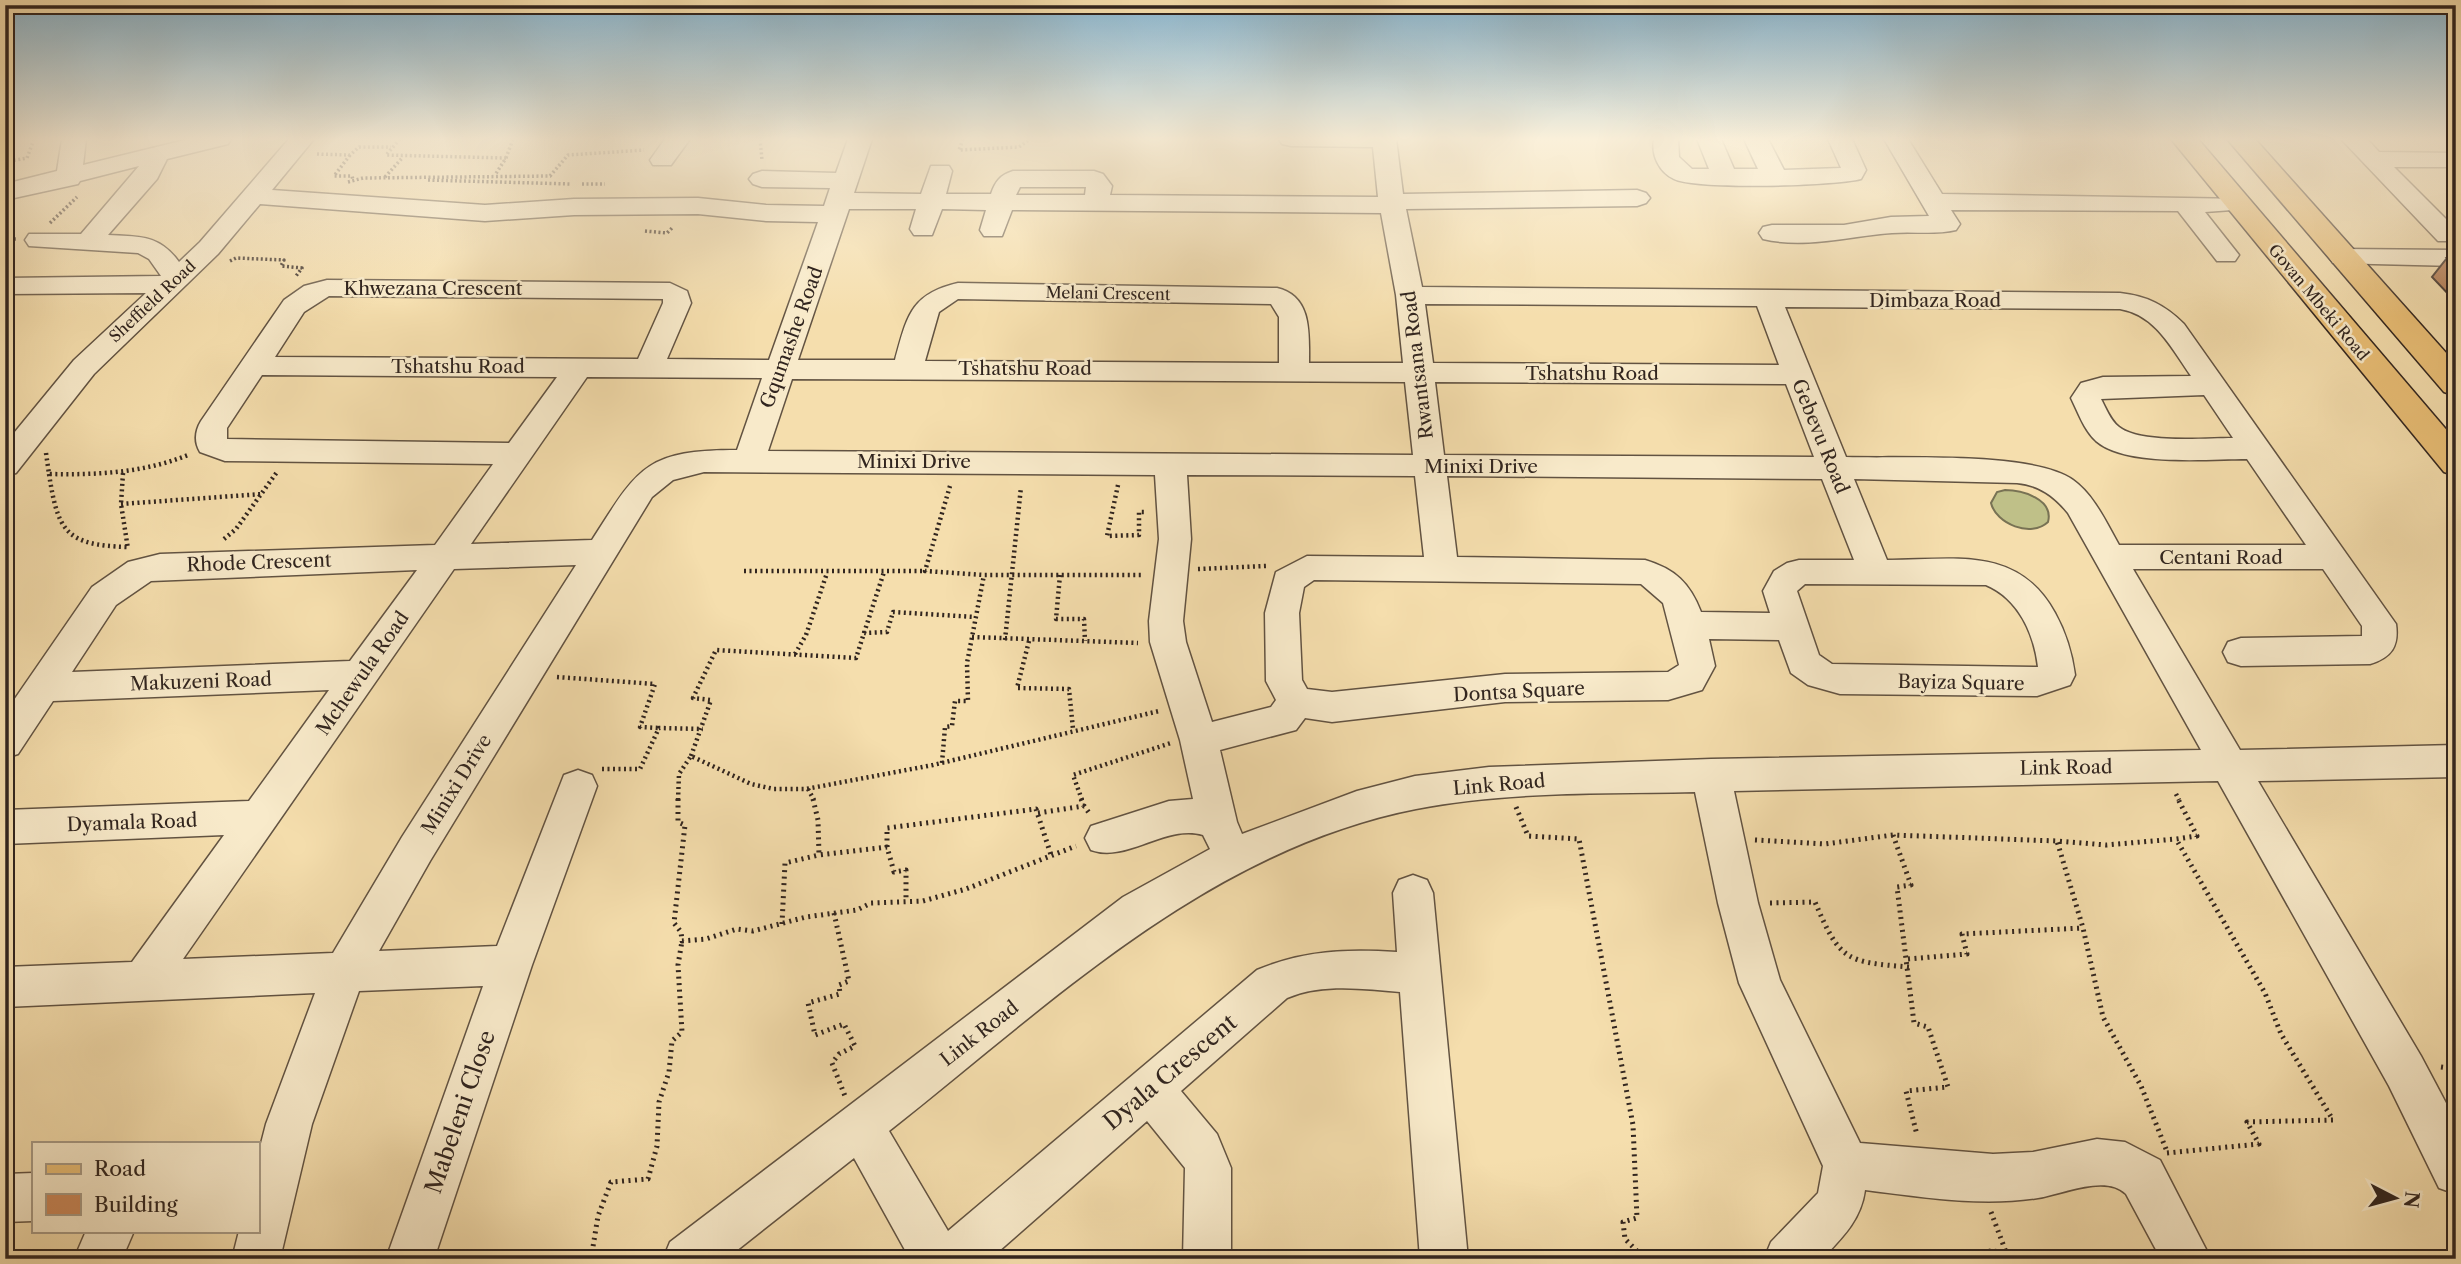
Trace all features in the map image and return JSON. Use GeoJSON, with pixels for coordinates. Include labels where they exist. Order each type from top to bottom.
{"type":"FeatureCollection","features":[{"type":"Feature","properties":{"kind":"main road","name":"Govan Mbeki Road"},"geometry":{"type":"LineString","coordinates":[[2232,198],[2456,464]]}},
{"type":"Feature","properties":{"kind":"main road"},"geometry":{"type":"LineString","coordinates":[[2291,198],[2456,385]]}},
{"type":"Feature","properties":{"kind":"street"},"geometry":{"type":"LineString","coordinates":[[88,242],[127,198]]}},
{"type":"Feature","properties":{"kind":"street","name":"Sheffield Road"},"geometry":{"type":"LineString","coordinates":[[5,465],[18,433],[181,274],[251,198]]}},
{"type":"Feature","properties":{"kind":"street"},"geometry":{"type":"LineString","coordinates":[[405,198],[499,214],[574,207],[647,220],[708,206],[726,209],[841,199],[1084,203],[1148,212],[1224,204],[1392,204],[1637,198]]}},
{"type":"Feature","properties":{"kind":"street"},"geometry":{"type":"LineString","coordinates":[[837,198],[841,199]]}},
{"type":"Feature","properties":{"kind":"street"},"geometry":{"type":"LineString","coordinates":[[923,229],[932,198]]}},
{"type":"Feature","properties":{"kind":"street"},"geometry":{"type":"LineString","coordinates":[[1148,212],[1155,198]]}},
{"type":"Feature","properties":{"kind":"street"},"geometry":{"type":"LineString","coordinates":[[1210,230],[1226,198]]}},
{"type":"Feature","properties":{"kind":"street"},"geometry":{"type":"LineString","coordinates":[[1281,230],[1297,198]]}},
{"type":"Feature","properties":{"kind":"street","name":"Rwantsana Road"},"geometry":{"type":"LineString","coordinates":[[1391,198],[1410,295],[1442,569]]}},
{"type":"Feature","properties":{"kind":"street"},"geometry":{"type":"LineString","coordinates":[[1931,198],[1939,211]]}},
{"type":"Feature","properties":{"kind":"street"},"geometry":{"type":"LineString","coordinates":[[1772,233],[1844,233],[1892,225],[1939,211],[2025,198]]}},
{"type":"Feature","properties":{"kind":"street"},"geometry":{"type":"LineString","coordinates":[[2411,198],[2451,246]]}},
{"type":"Feature","properties":{"kind":"street","name":"Gqumashe Road"},"geometry":{"type":"LineString","coordinates":[[749,460],[779,367],[841,199]]}},
{"type":"Feature","properties":{"kind":"street"},"geometry":{"type":"LineString","coordinates":[[993,230],[1002,202]]}},
{"type":"Feature","properties":{"kind":"street"},"geometry":{"type":"LineString","coordinates":[[1067,231],[1084,203]]}},
{"type":"Feature","properties":{"kind":"street"},"geometry":{"type":"LineString","coordinates":[[1939,211],[2185,203],[2237,204]]}},
{"type":"Feature","properties":{"kind":"street"},"geometry":{"type":"LineString","coordinates":[[2185,203],[2226,255]]}},
{"type":"Feature","properties":{"kind":"street"},"geometry":{"type":"LineString","coordinates":[[702,228],[726,209]]}},
{"type":"Feature","properties":{"kind":"street"},"geometry":{"type":"LineString","coordinates":[[38,240],[144,245],[159,253],[181,274]]}},
{"type":"Feature","properties":{"kind":"street"},"geometry":{"type":"LineString","coordinates":[[2342,257],[2451,246]]}},
{"type":"Feature","properties":{"kind":"street"},"geometry":{"type":"LineString","coordinates":[[5,286],[64,285],[181,274]]}},
{"type":"Feature","properties":{"kind":"street","name":"Khwezana Crescent"},"geometry":{"type":"LineString","coordinates":[[314,292],[344,286],[670,291],[677,298],[677,303],[649,366]]}},
{"type":"Feature","properties":{"kind":"street","name":"Melani Crescent"},"geometry":{"type":"LineString","coordinates":[[908,368],[930,301],[942,293],[958,291],[1277,296],[1285,298],[1291,308],[1294,370]]}},
{"type":"Feature","properties":{"kind":"street"},"geometry":{"type":"LineString","coordinates":[[314,292],[287,315],[212,428],[211,445],[225,450],[516,454]]}},
{"type":"Feature","properties":{"kind":"street","name":"Dimbaza Road"},"geometry":{"type":"LineString","coordinates":[[1410,295],[2134,303],[2157,313],[2167,321],[2379,624],[2381,641],[2370,650],[2241,652]]}},
{"type":"Feature","properties":{"kind":"street","name":"Gebevu Road"},"geometry":{"type":"LineString","coordinates":[[1768,300],[1875,572]]}},
{"type":"Feature","properties":{"kind":"street","name":"Tshatshu Road"},"geometry":{"type":"LineString","coordinates":[[254,366],[649,366],[1797,375]]}},
{"type":"Feature","properties":{"kind":"street","name":"Mchewula Road"},"geometry":{"type":"LineString","coordinates":[[144,980],[580,366]]}},
{"type":"Feature","properties":{"kind":"street"},"geometry":{"type":"LineString","coordinates":[[2211,385],[2103,387],[2092,390],[2086,398],[2108,435],[2126,443],[2144,446],[2255,449]]}},
{"type":"Feature","properties":{"kind":"street","name":"Minixi Drive"},"geometry":{"type":"LineString","coordinates":[[259,1232],[264,1186],[346,970],[416,849],[600,552],[641,489],[654,475],[687,463],[749,460],[1834,468],[2017,472],[2038,475],[2061,484],[2080,506],[2110,557]]}},
{"type":"Feature","properties":{"kind":"street"},"geometry":{"type":"LineString","coordinates":[[1170,463],[1174,511],[1172,572],[1166,621],[1167,642],[1184,738],[1225,839]]}},
{"type":"Feature","properties":{"kind":"street","name":"Rhode Crescent"},"geometry":{"type":"LineString","coordinates":[[5,743],[104,596],[134,559],[160,566],[600,552]]}},
{"type":"Feature","properties":{"kind":"street"},"geometry":{"type":"LineString","coordinates":[[2110,557],[2232,765],[2405,1071],[2456,1171]]}},
{"type":"Feature","properties":{"kind":"street","name":"Centani Road"},"geometry":{"type":"LineString","coordinates":[[2110,557],[2332,557]]}},
{"type":"Feature","properties":{"kind":"street"},"geometry":{"type":"LineString","coordinates":[[1184,738],[1283,719],[1296,702],[1284,681],[1282,612],[1288,581],[1307,568]]}},
{"type":"Feature","properties":{"kind":"street","name":"Dontsa Square"},"geometry":{"type":"LineString","coordinates":[[1296,702],[1332,707],[1505,688],[1668,686],[1689,680],[1697,666],[1674,588],[1663,577],[1645,572],[1307,568]]}},
{"type":"Feature","properties":{"kind":"street","name":"Bayiza Square"},"geometry":{"type":"LineString","coordinates":[[1799,572],[1875,572],[1988,573],[2011,582],[2028,597],[2057,657],[2057,675],[2037,682],[1840,680],[1821,675],[1804,663],[1780,591],[1786,580],[1799,572]]}},
{"type":"Feature","properties":{"kind":"street"},"geometry":{"type":"LineString","coordinates":[[1687,625],[1791,627]]}},
{"type":"Feature","properties":{"kind":"street","name":"Makuzeni Road"},"geometry":{"type":"LineString","coordinates":[[42,687],[360,675]]}},
{"type":"Feature","properties":{"kind":"street","name":"Link Road"},"geometry":{"type":"LineString","coordinates":[[687,1259],[1139,911],[1186,880],[1225,839],[1325,817],[1393,797],[1504,781],[2161,765],[2456,761]]}},
{"type":"Feature","properties":{"kind":"street"},"geometry":{"type":"LineString","coordinates":[[1711,775],[1738,903],[1770,1005],[1846,1165],[1840,1200],[1831,1215],[1788,1259]]}},
{"type":"Feature","properties":{"kind":"street","name":"Mabeleni Close"},"geometry":{"type":"LineString","coordinates":[[410,1259],[511,965],[578,786]]}},
{"type":"Feature","properties":{"kind":"street"},"geometry":{"type":"LineString","coordinates":[[1104,838],[1168,818],[1191,815],[1225,839]]}},
{"type":"Feature","properties":{"kind":"street","name":"Dyamala Road"},"geometry":{"type":"LineString","coordinates":[[5,827],[260,817]]}},
{"type":"Feature","properties":{"kind":"street"},"geometry":{"type":"LineString","coordinates":[[1413,893],[1444,1259]]}},
{"type":"Feature","properties":{"kind":"street"},"geometry":{"type":"LineString","coordinates":[[5,987],[346,970],[511,965]]}},
{"type":"Feature","properties":{"kind":"street","name":"Dyala Crescent"},"geometry":{"type":"LineString","coordinates":[[953,1259],[1272,984],[1286,977],[1323,970],[1420,973]]}},
{"type":"Feature","properties":{"kind":"street"},"geometry":{"type":"LineString","coordinates":[[1151,1090],[1200,1150],[1208,1168],[1207,1259]]}},
{"type":"Feature","properties":{"kind":"street"},"geometry":{"type":"LineString","coordinates":[[860,1125],[937,1259]]}},
{"type":"Feature","properties":{"kind":"street"},"geometry":{"type":"LineString","coordinates":[[1846,1165],[1926,1174],[2016,1177],[2093,1163],[2122,1162],[2134,1167],[2143,1177],[2187,1259]]}},
{"type":"Feature","properties":{"kind":"street"},"geometry":{"type":"LineString","coordinates":[[5,1198],[32,1197]]}},
{"type":"Feature","properties":{"kind":"street"},"geometry":{"type":"LineString","coordinates":[[98,1259],[110,1232]]}},
{"type":"Feature","properties":{"kind":"street","name":"Minixi Drive"},"geometry":{"type":"LineString","coordinates":[[256,1259],[259,1232]]}},
{"type":"Feature","properties":{"kind":"path"},"geometry":{"type":"LineString","coordinates":[[5,239],[38,240],[46,228],[76,198]]}},
{"type":"Feature","properties":{"kind":"path"},"geometry":{"type":"LineString","coordinates":[[181,274],[284,260],[281,266],[302,268],[292,282],[297,287],[314,292]]}},
{"type":"Feature","properties":{"kind":"path"},"geometry":{"type":"LineString","coordinates":[[18,433],[42,440],[54,512],[71,540],[134,559],[121,504],[123,473]]}},
{"type":"Feature","properties":{"kind":"path"},"geometry":{"type":"LineString","coordinates":[[49,474],[123,473],[155,469],[211,445]]}},
{"type":"Feature","properties":{"kind":"path"},"geometry":{"type":"LineString","coordinates":[[197,564],[236,529],[290,450]]}},
{"type":"Feature","properties":{"kind":"path"},"geometry":{"type":"LineString","coordinates":[[925,571],[957,461]]}},
{"type":"Feature","properties":{"kind":"path"},"geometry":{"type":"LineString","coordinates":[[1005,462],[1004,481],[1021,481],[1005,639]]}},
{"type":"Feature","properties":{"kind":"path"},"geometry":{"type":"LineString","coordinates":[[1119,463],[1116,500],[1107,536],[1139,535],[1139,512],[1174,511]]}},
{"type":"Feature","properties":{"kind":"path"},"geometry":{"type":"LineString","coordinates":[[121,504],[262,494]]}},
{"type":"Feature","properties":{"kind":"path"},"geometry":{"type":"LineString","coordinates":[[744,571],[925,571],[984,575],[1060,575],[1172,572],[1252,566],[1307,568]]}},
{"type":"Feature","properties":{"kind":"path"},"geometry":{"type":"LineString","coordinates":[[591,1259],[598,1216],[611,1182],[648,1179],[657,1146],[659,1102],[669,1072],[672,1041],[682,1032],[678,986],[682,941],[681,932],[674,923],[685,825],[678,822],[679,774],[691,756],[703,729],[711,700],[693,698],[716,650],[856,658],[884,572]]}},
{"type":"Feature","properties":{"kind":"path"},"geometry":{"type":"LineString","coordinates":[[795,654],[810,627],[815,599],[827,573]]}},
{"type":"Feature","properties":{"kind":"path"},"geometry":{"type":"LineString","coordinates":[[942,763],[945,727],[953,726],[955,701],[968,701],[967,663],[984,575]]}},
{"type":"Feature","properties":{"kind":"path"},"geometry":{"type":"LineString","coordinates":[[1060,575],[1056,619],[1084,619],[1085,641]]}},
{"type":"Feature","properties":{"kind":"path"},"geometry":{"type":"LineString","coordinates":[[864,633],[887,632],[893,612],[975,617]]}},
{"type":"Feature","properties":{"kind":"path"},"geometry":{"type":"LineString","coordinates":[[972,637],[1029,641],[1167,642]]}},
{"type":"Feature","properties":{"kind":"path"},"geometry":{"type":"LineString","coordinates":[[1029,641],[1017,688],[1069,689],[1073,729]]}},
{"type":"Feature","properties":{"kind":"path"},"geometry":{"type":"LineString","coordinates":[[524,675],[654,684],[640,727],[703,729]]}},
{"type":"Feature","properties":{"kind":"path"},"geometry":{"type":"LineString","coordinates":[[691,756],[735,781],[776,789],[834,787],[942,763],[1073,729],[1162,711],[1164,719]]}},
{"type":"Feature","properties":{"kind":"path"},"geometry":{"type":"LineString","coordinates":[[578,786],[589,769],[640,769],[659,728]]}},
{"type":"Feature","properties":{"kind":"path"},"geometry":{"type":"LineString","coordinates":[[682,941],[706,939],[737,929],[753,931],[857,910],[871,903],[923,901],[966,889],[1051,855],[1104,838],[1084,806],[1073,775],[1184,738]]}},
{"type":"Feature","properties":{"kind":"path"},"geometry":{"type":"LineString","coordinates":[[1723,838],[1825,844],[1893,835],[2106,845],[2197,836],[2161,765]]}},
{"type":"Feature","properties":{"kind":"path"},"geometry":{"type":"LineString","coordinates":[[1504,781],[1528,836],[1578,839],[1633,1125],[1637,1218],[1623,1222],[1625,1239],[1637,1251],[1638,1259]]}},
{"type":"Feature","properties":{"kind":"path"},"geometry":{"type":"LineString","coordinates":[[807,788],[814,797],[817,808],[818,855]]}},
{"type":"Feature","properties":{"kind":"path"},"geometry":{"type":"LineString","coordinates":[[1038,813],[1084,806]]}},
{"type":"Feature","properties":{"kind":"path"},"geometry":{"type":"LineString","coordinates":[[906,901],[906,870],[894,872],[887,847],[887,828],[1036,809],[1040,829],[1051,855]]}},
{"type":"Feature","properties":{"kind":"path"},"geometry":{"type":"LineString","coordinates":[[1893,835],[1911,885],[1897,887],[1914,1023],[1928,1027],[1948,1087],[1906,1091],[1926,1174]]}},
{"type":"Feature","properties":{"kind":"path"},"geometry":{"type":"LineString","coordinates":[[2122,1162],[2167,1153],[2259,1144],[2247,1122],[2333,1120],[2281,1034],[2265,993],[2176,839]]}},
{"type":"Feature","properties":{"kind":"path"},"geometry":{"type":"LineString","coordinates":[[2057,841],[2083,929],[2103,1017],[2141,1086],[2167,1153]]}},
{"type":"Feature","properties":{"kind":"path"},"geometry":{"type":"LineString","coordinates":[[782,924],[785,863],[818,855],[887,847]]}},
{"type":"Feature","properties":{"kind":"path"},"geometry":{"type":"LineString","coordinates":[[1738,903],[1815,902],[1833,947],[1856,962],[1908,963],[1967,954],[1962,934],[2001,933],[2041,927],[2083,929]]}},
{"type":"Feature","properties":{"kind":"path"},"geometry":{"type":"LineString","coordinates":[[834,913],[845,952],[849,981],[839,985],[840,994],[808,1003],[809,1015],[815,1035],[844,1024],[850,1035],[855,1046],[839,1054],[832,1063],[860,1125]]}},
{"type":"Feature","properties":{"kind":"path"},"geometry":{"type":"LineString","coordinates":[[1973,1177],[1984,1196],[2006,1252],[1990,1251],[1993,1259]]}},
{"type":"Feature","properties":{"kind":"green space"},"geometry":{"type":"Polygon","coordinates":[[[2005,490],[2028,494],[2042,502],[2049,514],[2048,522],[2041,527],[2024,529],[2000,517],[1991,503],[1997,492],[2005,490]]]}},
{"type":"Feature","properties":{"kind":"building"},"geometry":{"type":"Polygon","coordinates":[[[2447,258],[2456,258],[2456,267],[2447,258]]]}}]}
